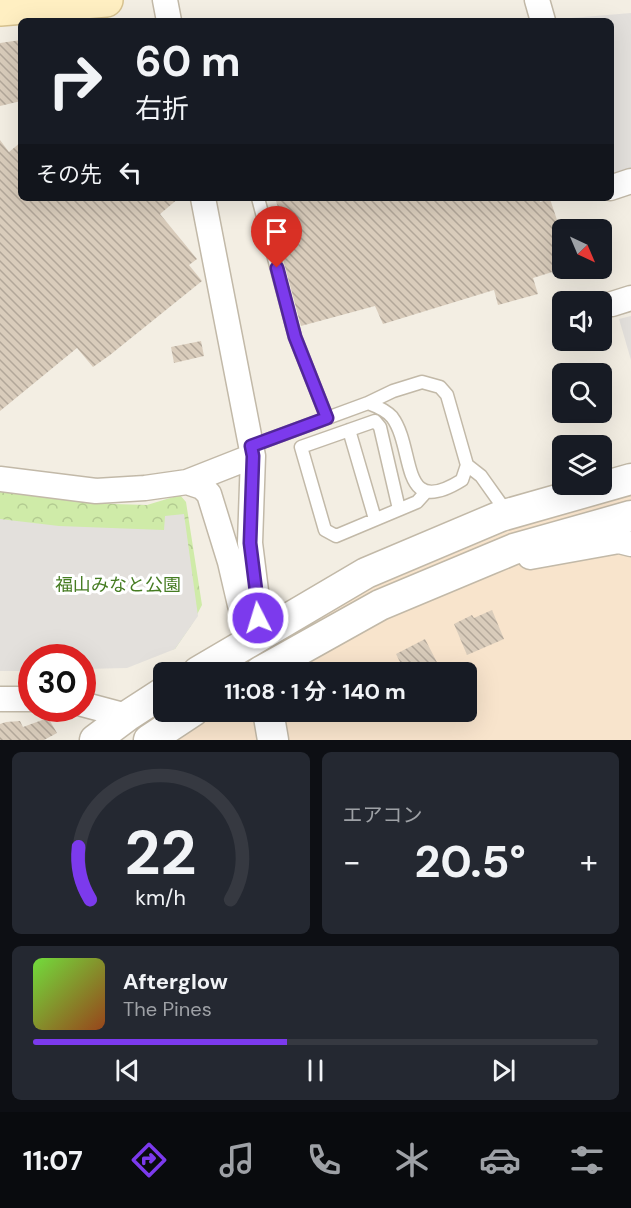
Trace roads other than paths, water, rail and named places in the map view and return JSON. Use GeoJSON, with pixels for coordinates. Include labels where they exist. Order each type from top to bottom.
{"type":"FeatureCollection","features":[{"type":"Feature","properties":{"kind":"main road"},"geometry":{"type":"LineString","coordinates":[[0,9],[106,0]]}},
{"type":"Feature","properties":{"kind":"street"},"geometry":{"type":"LineString","coordinates":[[165,0],[168,18]]}},
{"type":"Feature","properties":{"kind":"street"},"geometry":{"type":"LineString","coordinates":[[537,0],[542,18]]}},
{"type":"Feature","properties":{"kind":"street"},"geometry":{"type":"LineString","coordinates":[[614,187],[631,181]]}},
{"type":"Feature","properties":{"kind":"street"},"geometry":{"type":"LineString","coordinates":[[204,201],[252,451],[250,543],[257,599],[260,662]]}},
{"type":"Feature","properties":{"kind":"street"},"geometry":{"type":"LineString","coordinates":[[0,479],[96,491],[145,488],[188,482],[252,451]]}},
{"type":"Feature","properties":{"kind":"street"},"geometry":{"type":"LineString","coordinates":[[215,662],[366,573],[508,514],[631,479]]}},
{"type":"Feature","properties":{"kind":"street"},"geometry":{"type":"LineString","coordinates":[[188,482],[201,487],[209,494],[230,562],[240,605],[259,636]]}},
{"type":"Feature","properties":{"kind":"street"},"geometry":{"type":"LineString","coordinates":[[279,662],[380,605],[514,549],[631,516]]}},
{"type":"Feature","properties":{"kind":"street"},"geometry":{"type":"LineString","coordinates":[[490,559],[520,559],[619,541],[631,544]]}},
{"type":"Feature","properties":{"kind":"street"},"geometry":{"type":"LineString","coordinates":[[0,699],[18,699]]}},
{"type":"Feature","properties":{"kind":"street"},"geometry":{"type":"LineString","coordinates":[[95,740],[153,699]]}},
{"type":"Feature","properties":{"kind":"street"},"geometry":{"type":"LineString","coordinates":[[96,708],[127,716]]}},
{"type":"Feature","properties":{"kind":"street"},"geometry":{"type":"LineString","coordinates":[[149,740],[176,722]]}},
{"type":"Feature","properties":{"kind":"street"},"geometry":{"type":"LineString","coordinates":[[270,722],[273,740]]}},
{"type":"Feature","properties":{"kind":"lane"},"geometry":{"type":"LineString","coordinates":[[259,201],[295,337],[327,418]]}},
{"type":"Feature","properties":{"kind":"lane"},"geometry":{"type":"LineString","coordinates":[[252,451],[393,391],[422,382],[440,387],[447,395],[467,465],[481,477],[508,514]]}},
{"type":"Feature","properties":{"kind":"lane"},"geometry":{"type":"LineString","coordinates":[[368,403],[381,408],[391,417],[398,429],[414,480],[419,488],[426,492],[450,488],[462,480],[467,465]]}},
{"type":"Feature","properties":{"kind":"lane"},"geometry":{"type":"LineString","coordinates":[[399,509],[380,427],[375,421],[301,447],[325,530],[336,536],[417,502],[426,492]]}},
{"type":"Feature","properties":{"kind":"lane"},"geometry":{"type":"LineString","coordinates":[[349,430],[375,519]]}},
{"type":"Feature","properties":{"kind":"park label","name":"福山みなと公園"},"geometry":{"type":"Point","coordinates":[118,585]}}]}
